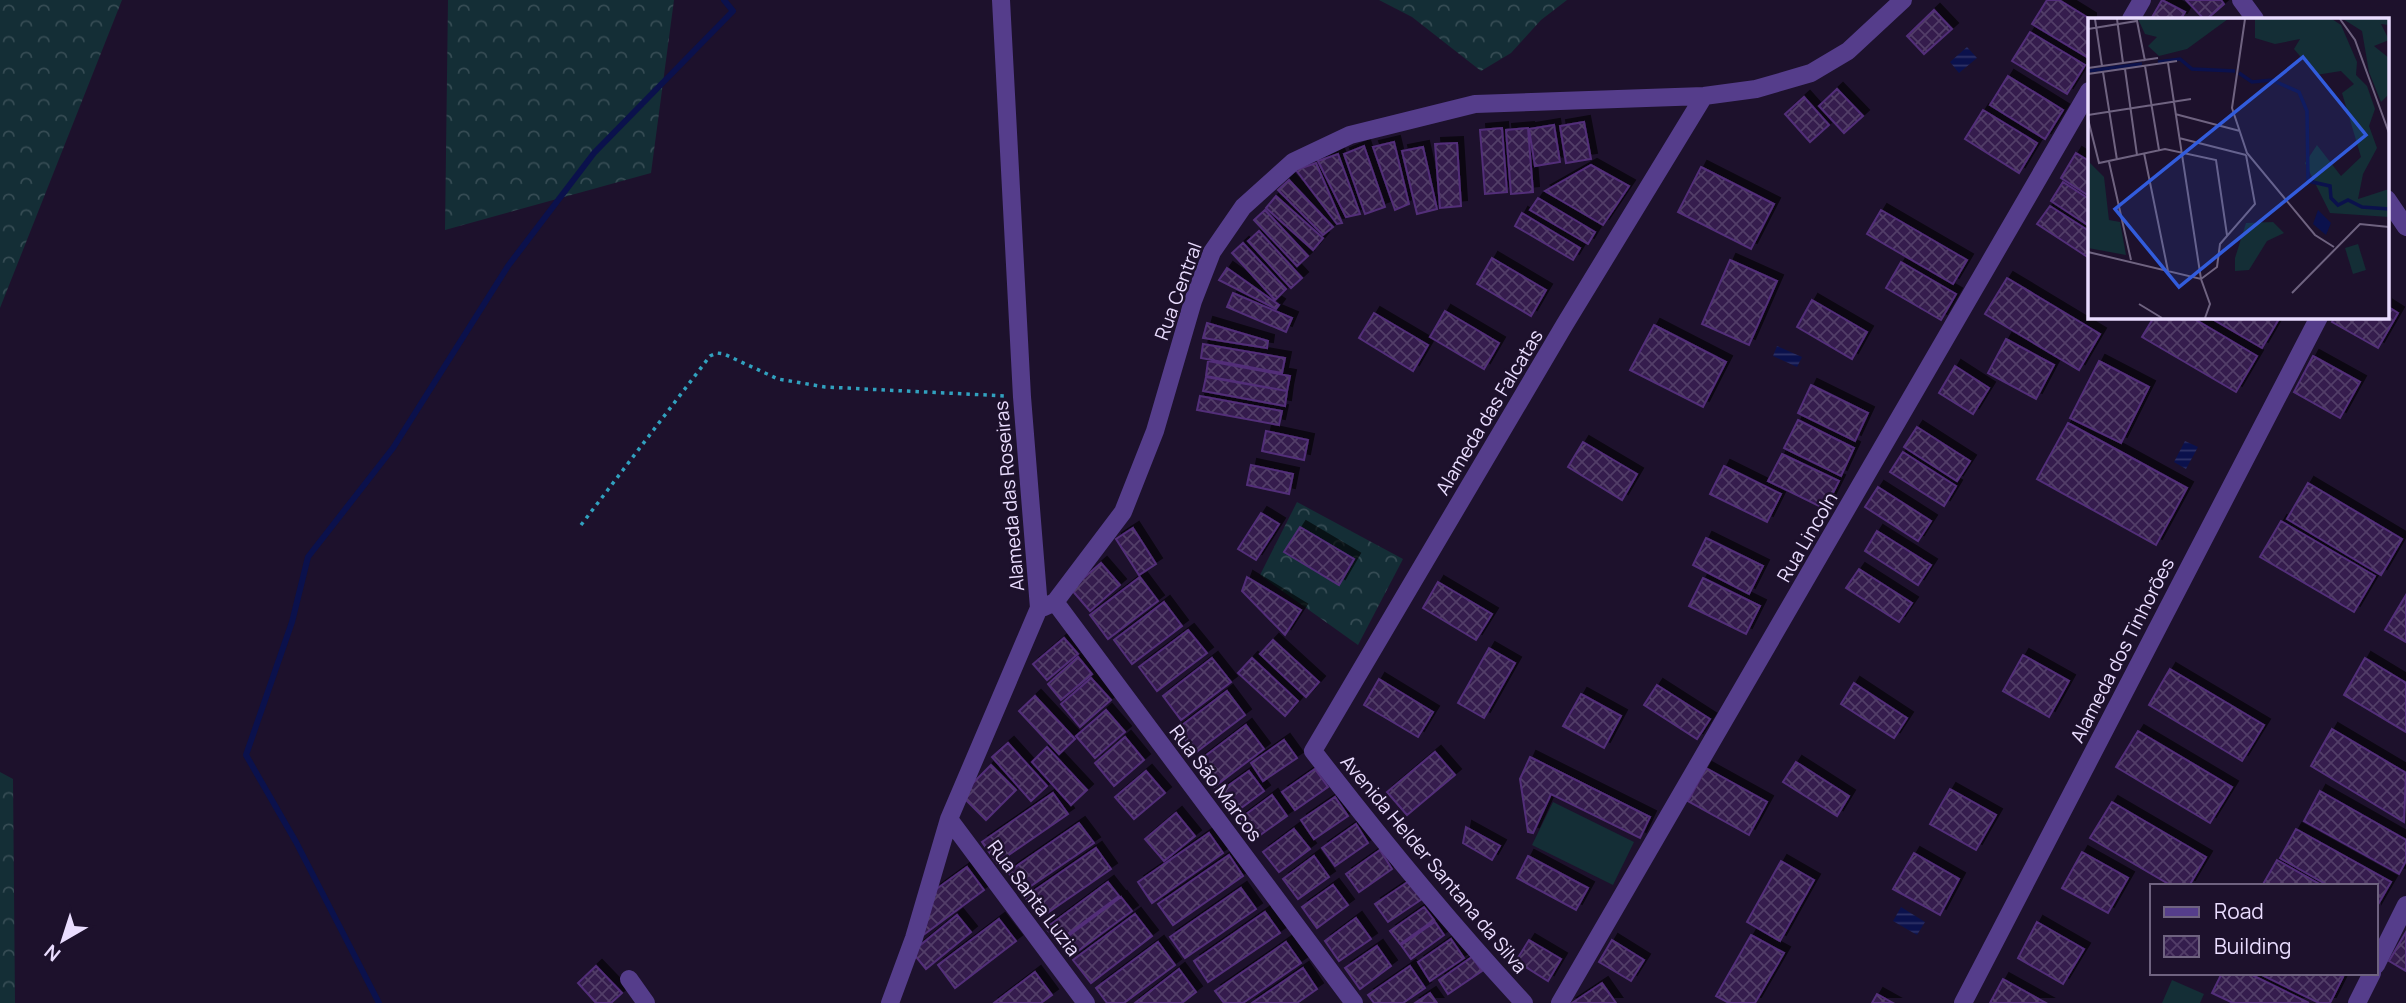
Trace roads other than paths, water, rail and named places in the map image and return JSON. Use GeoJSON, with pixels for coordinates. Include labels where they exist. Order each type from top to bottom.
{"type":"FeatureCollection","features":[{"type":"Feature","properties":{"kind":"street","name":"Alameda das Roseiras"},"geometry":{"type":"LineString","coordinates":[[890,1003],[914,938],[949,819],[1047,605],[1022,397],[1002,0]]}},
{"type":"Feature","properties":{"kind":"street","name":"Rua Central"},"geometry":{"type":"LineString","coordinates":[[1047,605],[1123,512],[1154,432],[1193,301],[1212,252],[1243,207],[1293,162],[1350,135],[1475,104],[1704,96],[1756,89],[1811,73],[1848,51],[1903,0]]}},
{"type":"Feature","properties":{"kind":"street"},"geometry":{"type":"LineString","coordinates":[[2132,18],[2142,0]]}},
{"type":"Feature","properties":{"kind":"street"},"geometry":{"type":"LineString","coordinates":[[2241,0],[2254,18]]}},
{"type":"Feature","properties":{"kind":"street","name":"Rua Lincoln"},"geometry":{"type":"LineString","coordinates":[[1560,1003],[2088,93]]}},
{"type":"Feature","properties":{"kind":"street","name":"Alameda das Falcatas"},"geometry":{"type":"LineString","coordinates":[[1313,751],[1704,96]]}},
{"type":"Feature","properties":{"kind":"street"},"geometry":{"type":"LineString","coordinates":[[2388,201],[2406,227]]}},
{"type":"Feature","properties":{"kind":"street","name":"Alameda dos Tinhorões"},"geometry":{"type":"LineString","coordinates":[[1963,1003],[2318,318]]}},
{"type":"Feature","properties":{"kind":"street","name":"Rua São Marcos"},"geometry":{"type":"LineString","coordinates":[[1047,605],[1353,1003]]}},
{"type":"Feature","properties":{"kind":"street","name":"Avenida Helder Santana da Silva"},"geometry":{"type":"LineString","coordinates":[[1313,751],[1457,931],[1524,1003]]}},
{"type":"Feature","properties":{"kind":"street","name":"Rua Santa Luzia"},"geometry":{"type":"LineString","coordinates":[[949,819],[1086,1003]]}},
{"type":"Feature","properties":{"kind":"street"},"geometry":{"type":"LineString","coordinates":[[2378,961],[2406,905]]}},
{"type":"Feature","properties":{"kind":"street"},"geometry":{"type":"LineString","coordinates":[[2357,1003],[2371,975]]}},
{"type":"Feature","properties":{"kind":"street"},"geometry":{"type":"LineString","coordinates":[[629,979],[646,1003]]}},
{"type":"Feature","properties":{"kind":"waterway"},"geometry":{"type":"LineString","coordinates":[[379,1003],[296,842],[246,755],[292,622],[308,557],[393,448],[508,266],[594,153],[733,11],[724,0]]}}]}
